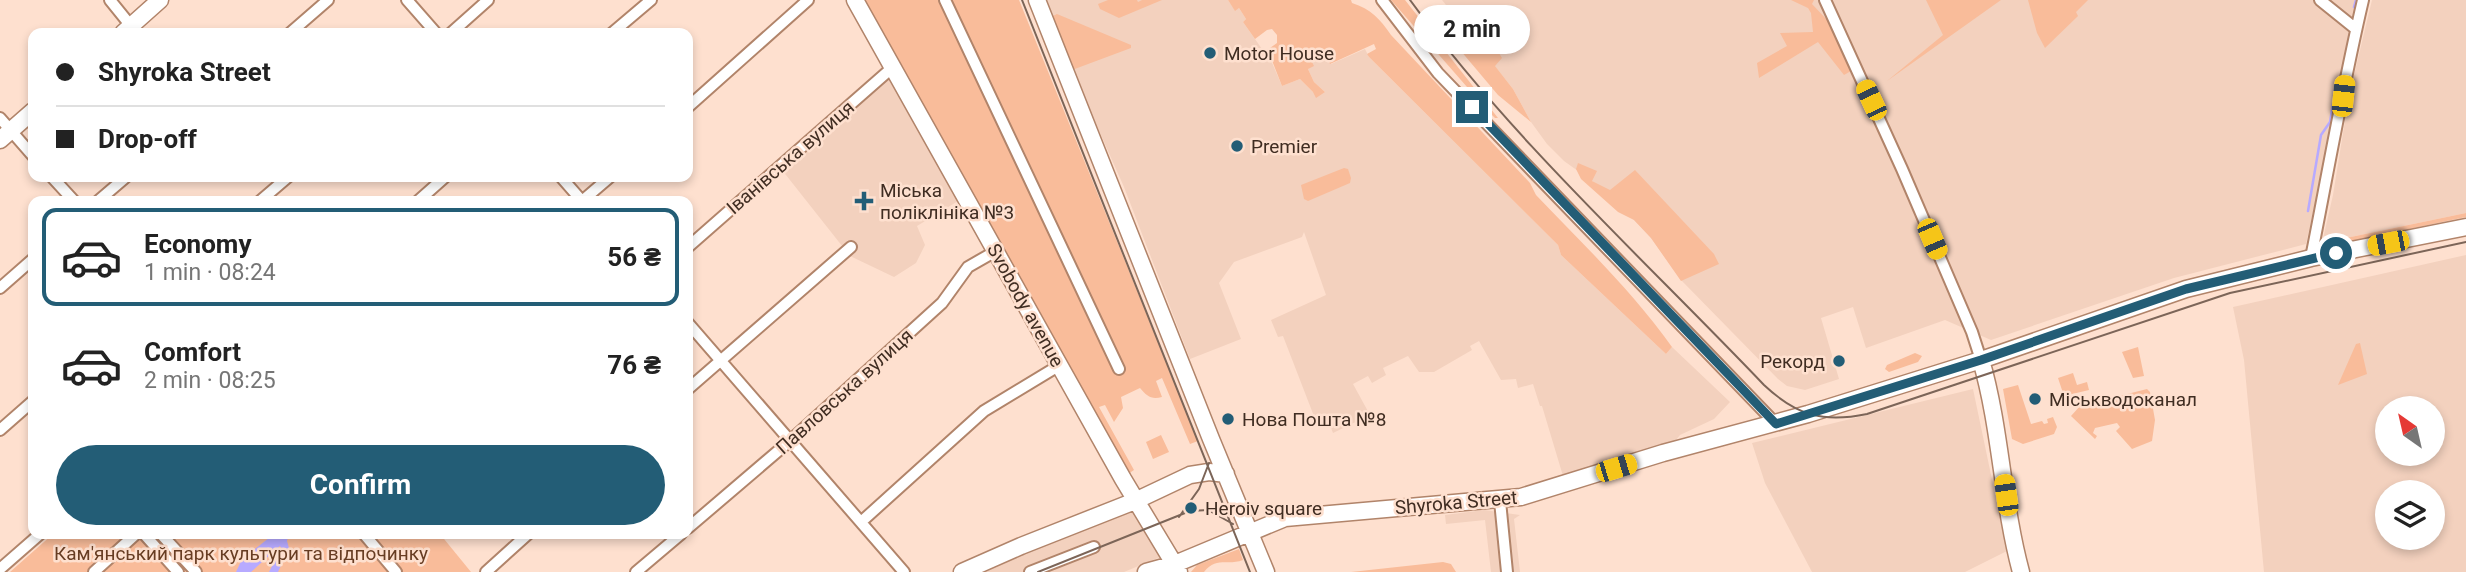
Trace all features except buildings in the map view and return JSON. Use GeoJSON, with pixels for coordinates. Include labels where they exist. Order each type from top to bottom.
{"type":"FeatureCollection","features":[{"type":"Feature","properties":{"kind":"main road"},"geometry":{"type":"LineString","coordinates":[[128,28],[160,0]]}},
{"type":"Feature","properties":{"kind":"main road","name":"Svobody avenue"},"geometry":{"type":"LineString","coordinates":[[855,0],[1135,501],[1177,568]]}},
{"type":"Feature","properties":{"kind":"main road"},"geometry":{"type":"LineString","coordinates":[[1037,0],[1266,572]]}},
{"type":"Feature","properties":{"kind":"main road"},"geometry":{"type":"LineString","coordinates":[[4,130],[28,114]]}},
{"type":"Feature","properties":{"kind":"main road","name":"Shyroka Street"},"geometry":{"type":"LineString","coordinates":[[1146,572],[1177,568],[1285,518],[1521,498],[1664,453],[1776,424],[1981,360],[2186,289],[2311,258],[2466,227]]}},
{"type":"Feature","properties":{"kind":"main road"},"geometry":{"type":"LineString","coordinates":[[1981,360],[2021,572]]}},
{"type":"Feature","properties":{"kind":"main road"},"geometry":{"type":"LineString","coordinates":[[962,572],[1032,541],[1135,501],[1190,475],[1209,472],[1226,474]]}},
{"type":"Feature","properties":{"kind":"street"},"geometry":{"type":"LineString","coordinates":[[110,0],[126,28]]}},
{"type":"Feature","properties":{"kind":"street"},"geometry":{"type":"LineString","coordinates":[[296,28],[328,0]]}},
{"type":"Feature","properties":{"kind":"street"},"geometry":{"type":"LineString","coordinates":[[407,0],[432,28]]}},
{"type":"Feature","properties":{"kind":"street"},"geometry":{"type":"LineString","coordinates":[[457,28],[488,0]]}},
{"type":"Feature","properties":{"kind":"street"},"geometry":{"type":"LineString","coordinates":[[618,28],[651,0]]}},
{"type":"Feature","properties":{"kind":"street"},"geometry":{"type":"LineString","coordinates":[[693,103],[808,0]]}},
{"type":"Feature","properties":{"kind":"street"},"geometry":{"type":"LineString","coordinates":[[946,0],[1119,369]]}},
{"type":"Feature","properties":{"kind":"street"},"geometry":{"type":"LineString","coordinates":[[1382,0],[1438,73],[1776,424]]}},
{"type":"Feature","properties":{"kind":"street"},"geometry":{"type":"LineString","coordinates":[[1825,0],[1902,169],[1972,332],[1981,360]]}},
{"type":"Feature","properties":{"kind":"street"},"geometry":{"type":"LineString","coordinates":[[2320,0],[2356,29]]}},
{"type":"Feature","properties":{"kind":"street"},"geometry":{"type":"LineString","coordinates":[[2311,258],[2341,110],[2344,82],[2363,0]]}},
{"type":"Feature","properties":{"kind":"street","name":"Іванівська вулиця"},"geometry":{"type":"LineString","coordinates":[[693,243],[893,67]]}},
{"type":"Feature","properties":{"kind":"street"},"geometry":{"type":"LineString","coordinates":[[4,130],[28,152]]}},
{"type":"Feature","properties":{"kind":"street"},"geometry":{"type":"LineString","coordinates":[[57,182],[69,196]]}},
{"type":"Feature","properties":{"kind":"street"},"geometry":{"type":"LineString","coordinates":[[104,196],[120,182]]}},
{"type":"Feature","properties":{"kind":"street"},"geometry":{"type":"LineString","coordinates":[[266,196],[282,182]]}},
{"type":"Feature","properties":{"kind":"street"},"geometry":{"type":"LineString","coordinates":[[424,196],[439,182]]}},
{"type":"Feature","properties":{"kind":"street"},"geometry":{"type":"LineString","coordinates":[[565,182],[578,196]]}},
{"type":"Feature","properties":{"kind":"street"},"geometry":{"type":"LineString","coordinates":[[588,196],[604,182]]}},
{"type":"Feature","properties":{"kind":"street"},"geometry":{"type":"LineString","coordinates":[[693,383],[851,247]]}},
{"type":"Feature","properties":{"kind":"street","name":"Павловська вулиця"},"geometry":{"type":"LineString","coordinates":[[693,524],[791,440],[942,303],[968,267],[996,251]]}},
{"type":"Feature","properties":{"kind":"street"},"geometry":{"type":"LineString","coordinates":[[0,288],[28,263]]}},
{"type":"Feature","properties":{"kind":"street"},"geometry":{"type":"LineString","coordinates":[[693,329],[904,572]]}},
{"type":"Feature","properties":{"kind":"street"},"geometry":{"type":"LineString","coordinates":[[861,522],[984,411],[1059,365]]}},
{"type":"Feature","properties":{"kind":"street"},"geometry":{"type":"LineString","coordinates":[[0,430],[28,405]]}},
{"type":"Feature","properties":{"kind":"street"},"geometry":{"type":"LineString","coordinates":[[1500,501],[1507,572]]}},
{"type":"Feature","properties":{"kind":"street"},"geometry":{"type":"LineString","coordinates":[[0,569],[34,539]]}},
{"type":"Feature","properties":{"kind":"street"},"geometry":{"type":"LineString","coordinates":[[94,572],[130,539]]}},
{"type":"Feature","properties":{"kind":"street"},"geometry":{"type":"LineString","coordinates":[[148,539],[178,572]]}},
{"type":"Feature","properties":{"kind":"street"},"geometry":{"type":"LineString","coordinates":[[166,539],[196,572]]}},
{"type":"Feature","properties":{"kind":"street"},"geometry":{"type":"LineString","coordinates":[[367,539],[396,572]]}},
{"type":"Feature","properties":{"kind":"street"},"geometry":{"type":"LineString","coordinates":[[486,572],[522,539]]}},
{"type":"Feature","properties":{"kind":"street"},"geometry":{"type":"LineString","coordinates":[[636,572],[675,539]]}},
{"type":"Feature","properties":{"kind":"street"},"geometry":{"type":"LineString","coordinates":[[1030,572],[1094,547]]}},
{"type":"Feature","properties":{"kind":"shaded area"},"geometry":{"type":"Polygon","coordinates":[[[1044,0],[1228,0],[1235,10],[1239,8],[1246,19],[1243,22],[1266,59],[1270,58],[1282,86],[1300,79],[1313,92],[1325,92],[1314,82],[1308,69],[1312,62],[1327,56],[1331,64],[1365,49],[1369,57],[1558,245],[1561,255],[1666,354],[1672,347],[1730,402],[1714,419],[1680,435],[1676,440],[1563,476],[1533,384],[1518,388],[1516,379],[1501,380],[1479,341],[1470,346],[1472,350],[1434,372],[1419,372],[1408,356],[1383,368],[1386,375],[1372,383],[1368,376],[1353,384],[1370,415],[1333,433],[1328,420],[1317,424],[1283,336],[1278,337],[1271,320],[1326,295],[1304,232],[1302,237],[1234,262],[1219,283],[1241,339],[1190,359],[1124,187],[1044,0]]]}},
{"type":"Feature","properties":{"kind":"shaded area"},"geometry":{"type":"Polygon","coordinates":[[[1442,0],[2360,0],[2306,244],[2174,278],[1991,340],[1945,320],[1866,348],[1853,307],[1821,318],[1839,379],[1805,390],[1787,386],[1778,379],[1682,281],[1651,238],[1634,220],[1547,144],[1513,89],[1442,0]]]}},
{"type":"Feature","properties":{"kind":"shaded area"},"geometry":{"type":"Polygon","coordinates":[[[2372,0],[2466,0],[2466,213],[2322,243],[2333,195],[2349,96],[2372,0]]]}},
{"type":"Feature","properties":{"kind":"shaded area"},"geometry":{"type":"Polygon","coordinates":[[[892,72],[963,198],[917,226],[925,245],[916,263],[894,277],[850,256],[782,170],[892,72]]]}},
{"type":"Feature","properties":{"kind":"shaded area"},"geometry":{"type":"Polygon","coordinates":[[[2466,255],[2466,572],[2264,572],[2244,360],[2233,307],[2466,255]]]}},
{"type":"Feature","properties":{"kind":"shaded area"},"geometry":{"type":"Polygon","coordinates":[[[1973,389],[2007,551],[1965,572],[1812,572],[1765,483],[1752,443],[1973,389]]]}},
{"type":"Feature","properties":{"kind":"shaded area"},"geometry":{"type":"Polygon","coordinates":[[[1134,505],[1165,555],[1124,572],[973,572],[1134,505]]]}},
{"type":"Feature","properties":{"kind":"shaded area"},"geometry":{"type":"Polygon","coordinates":[[[1484,510],[1520,515],[1514,519],[1520,572],[1491,572],[1485,520],[1446,524],[1445,515],[1484,510]]]}},
{"type":"Feature","properties":{"kind":"shaded area"},"geometry":{"type":"Polygon","coordinates":[[[268,539],[288,539],[289,548],[278,572],[269,572],[280,546],[251,572],[236,572],[242,559],[268,539]]]}},
{"type":"Feature","properties":{"kind":"green space"},"geometry":{"type":"Polygon","coordinates":[[[863,0],[1019,0],[1198,441],[1190,444],[1162,378],[1156,381],[1162,397],[1149,397],[1140,388],[1121,397],[1123,408],[1114,422],[1105,405],[1099,407],[1134,470],[1128,474],[863,0]]]}},
{"type":"Feature","properties":{"kind":"green space"},"geometry":{"type":"Polygon","coordinates":[[[1108,0],[1162,0],[1119,18],[1100,9],[1098,4],[1108,0]]]}},
{"type":"Feature","properties":{"kind":"green space"},"geometry":{"type":"Polygon","coordinates":[[[1228,0],[1351,0],[1379,19],[1530,183],[1536,195],[1624,288],[1672,347],[1666,354],[1561,255],[1558,245],[1369,57],[1367,54],[1376,49],[1374,44],[1330,64],[1327,56],[1312,62],[1314,66],[1308,69],[1314,82],[1325,92],[1316,98],[1300,79],[1282,86],[1271,58],[1266,60],[1263,53],[1277,43],[1277,35],[1272,29],[1255,39],[1243,22],[1246,19],[1239,8],[1235,11],[1228,0]]]}},
{"type":"Feature","properties":{"kind":"green space"},"geometry":{"type":"Polygon","coordinates":[[[1391,0],[1405,0],[1498,118],[1488,111],[1391,0]]]}},
{"type":"Feature","properties":{"kind":"green space"},"geometry":{"type":"Polygon","coordinates":[[[1791,0],[1814,0],[1812,4],[1830,23],[1851,71],[1844,75],[1818,42],[1759,78],[1757,63],[1787,46],[1780,33],[1813,32],[1808,8],[1791,0]]]}},
{"type":"Feature","properties":{"kind":"green space"},"geometry":{"type":"Polygon","coordinates":[[[1926,0],[2001,0],[1887,81],[1943,35],[1926,0]]]}},
{"type":"Feature","properties":{"kind":"green space"},"geometry":{"type":"Polygon","coordinates":[[[2028,0],[2088,0],[2076,12],[2078,16],[2045,48],[2037,33],[2028,0]]]}},
{"type":"Feature","properties":{"kind":"green space"},"geometry":{"type":"Polygon","coordinates":[[[1471,7],[1502,58],[1495,66],[1513,89],[1531,122],[1498,95],[1444,31],[1445,24],[1471,7]]]}},
{"type":"Feature","properties":{"kind":"green space"},"geometry":{"type":"Polygon","coordinates":[[[1057,14],[1131,45],[1131,48],[1072,70],[1051,17],[1057,14]]]}},
{"type":"Feature","properties":{"kind":"green space"},"geometry":{"type":"Polygon","coordinates":[[[1578,163],[1597,171],[1592,181],[1610,190],[1635,170],[1714,254],[1719,264],[1681,281],[1651,238],[1634,220],[1618,212],[1581,179],[1576,169],[1578,163]]]}},
{"type":"Feature","properties":{"kind":"green space"},"geometry":{"type":"Polygon","coordinates":[[[1344,168],[1348,169],[1350,183],[1308,201],[1304,199],[1301,185],[1344,168]]]}},
{"type":"Feature","properties":{"kind":"green space"},"geometry":{"type":"Polygon","coordinates":[[[2466,213],[2466,217],[2327,246],[2322,243],[2466,213]]]}},
{"type":"Feature","properties":{"kind":"green space"},"geometry":{"type":"Polygon","coordinates":[[[2360,343],[2367,374],[2338,385],[2356,344],[2360,343]]]}},
{"type":"Feature","properties":{"kind":"green space"},"geometry":{"type":"Polygon","coordinates":[[[2138,347],[2144,376],[2133,378],[2122,352],[2138,347]]]}},
{"type":"Feature","properties":{"kind":"green space"},"geometry":{"type":"Polygon","coordinates":[[[1915,353],[1922,356],[1918,362],[1889,372],[1885,369],[1887,365],[1915,353]]]}},
{"type":"Feature","properties":{"kind":"green space"},"geometry":{"type":"Polygon","coordinates":[[[2073,373],[2077,385],[2087,382],[2089,390],[2064,396],[2058,378],[2073,373]]]}},
{"type":"Feature","properties":{"kind":"green space"},"geometry":{"type":"Polygon","coordinates":[[[2018,385],[2031,424],[2042,421],[2044,424],[2048,423],[2047,419],[2053,417],[2057,427],[2054,434],[2023,444],[2012,439],[2003,389],[2018,385]]]}},
{"type":"Feature","properties":{"kind":"green space"},"geometry":{"type":"Polygon","coordinates":[[[2147,389],[2150,392],[2155,420],[2152,441],[2132,449],[2116,431],[2120,427],[2117,423],[2095,428],[2095,439],[2071,416],[2080,406],[2147,389]]]}},
{"type":"Feature","properties":{"kind":"green space"},"geometry":{"type":"Polygon","coordinates":[[[1161,435],[1169,452],[1153,459],[1146,442],[1161,435]]]}},
{"type":"Feature","properties":{"kind":"green space","name":"Кам'янський парк культури та відпочинку"},"geometry":{"type":"Polygon","coordinates":[[[47,539],[444,539],[471,572],[10,572],[47,539]]]}},
{"type":"Feature","properties":{"kind":"green space"},"geometry":{"type":"Polygon","coordinates":[[[1239,549],[1243,560],[1213,564],[1204,572],[1191,572],[1197,565],[1239,549]]]}},
{"type":"Feature","properties":{"kind":"green space"},"geometry":{"type":"Polygon","coordinates":[[[1443,562],[1451,564],[1456,572],[1351,572],[1443,562]]]}},
{"type":"Feature","properties":{"kind":"waterway"},"geometry":{"type":"LineString","coordinates":[[2354,7],[2356,0]]}},
{"type":"Feature","properties":{"kind":"waterway"},"geometry":{"type":"LineString","coordinates":[[2335,94],[2336,86]]}},
{"type":"Feature","properties":{"kind":"waterway"},"geometry":{"type":"LineString","coordinates":[[2308,211],[2321,135],[2330,122],[2333,104]]}},
{"type":"Feature","properties":{"kind":"tram line"},"geometry":{"type":"LineString","coordinates":[[1022,0],[1250,572]]}},
{"type":"Feature","properties":{"kind":"tram line"},"geometry":{"type":"LineString","coordinates":[[1410,0],[1450,52],[1536,151],[1764,385],[1788,404],[1824,417],[1867,414],[2230,293],[2466,242]]}},
{"type":"Feature","properties":{"kind":"tram line"},"geometry":{"type":"LineString","coordinates":[[1179,517],[1199,489],[1209,463]]}},
{"type":"Feature","properties":{"kind":"tram line"},"geometry":{"type":"LineString","coordinates":[[1038,572],[1190,511],[1208,510],[1233,524]]}},
{"type":"Feature","properties":{"kind":"place","name":"Motor House"},"geometry":{"type":"Point","coordinates":[1210,53]}},
{"type":"Feature","properties":{"kind":"place","name":"Premier"},"geometry":{"type":"Point","coordinates":[1237,146]}},
{"type":"Feature","properties":{"kind":"place","name":"Міська поліклініка №3"},"geometry":{"type":"Point","coordinates":[864,201]}},
{"type":"Feature","properties":{"kind":"place","name":"Рекорд"},"geometry":{"type":"Point","coordinates":[1839,361]}},
{"type":"Feature","properties":{"kind":"place","name":"Міськводоканал"},"geometry":{"type":"Point","coordinates":[2035,399]}},
{"type":"Feature","properties":{"kind":"place","name":"Нова Пошта №8"},"geometry":{"type":"Point","coordinates":[1228,419]}},
{"type":"Feature","properties":{"kind":"place","name":"Heroiv square"},"geometry":{"type":"Point","coordinates":[1191,508]}},
{"type":"Feature","properties":{"kind":"route"},"geometry":{"type":"LineString","coordinates":[[1472,107],[1776,424],[1981,360],[2186,289],[2336,253]]}}]}
